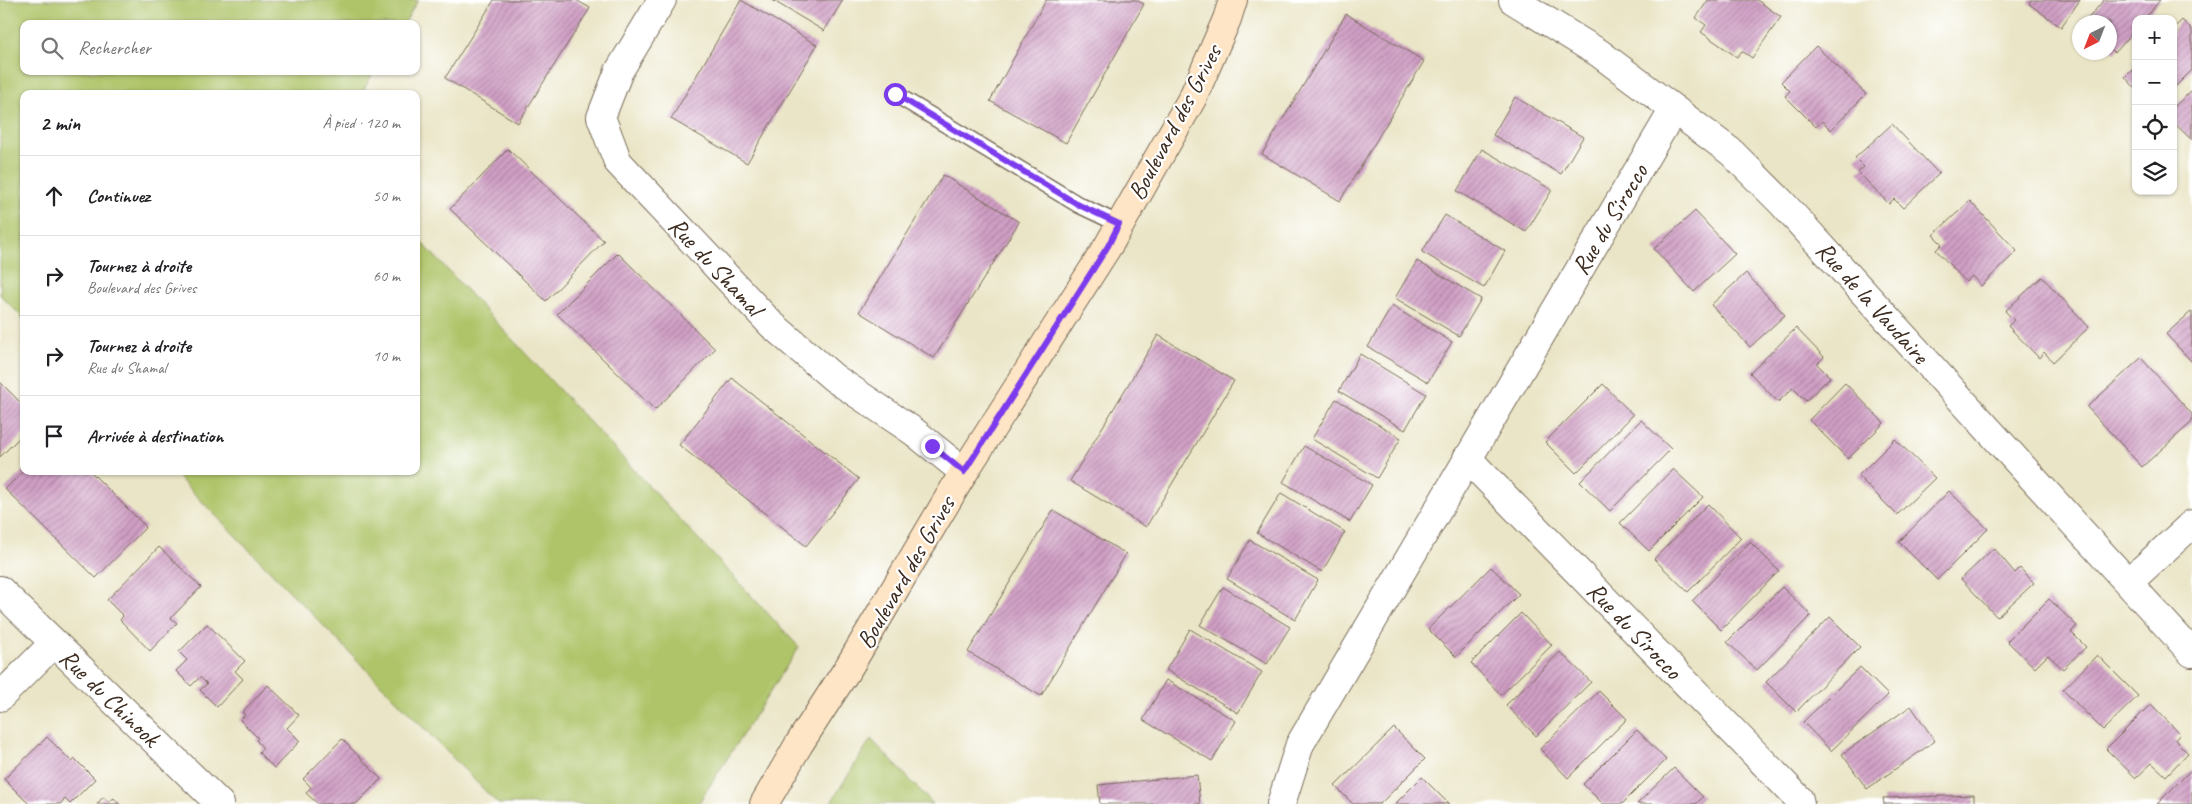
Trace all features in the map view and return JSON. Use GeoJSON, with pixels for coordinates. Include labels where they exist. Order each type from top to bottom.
{"type":"FeatureCollection","features":[{"type":"Feature","properties":{"kind":"street","name":"Rue du Shamal"},"geometry":{"type":"LineString","coordinates":[[662,0],[619,71],[601,117],[618,162],[771,324],[834,378],[913,432],[964,472]]}},
{"type":"Feature","properties":{"kind":"street","name":"Boulevard des Grives"},"geometry":{"type":"LineString","coordinates":[[764,804],[799,744],[850,665],[964,472],[1108,246],[1193,97],[1227,20],[1233,0]]}},
{"type":"Feature","properties":{"kind":"street","name":"Rue de la Vaudaire"},"geometry":{"type":"LineString","coordinates":[[1512,0],[1599,53],[1731,152],[1782,203],[2192,653]]}},
{"type":"Feature","properties":{"kind":"street","name":"Rue du Sirocco"},"geometry":{"type":"LineString","coordinates":[[1281,804],[1300,744],[1674,109]]}},
{"type":"Feature","properties":{"kind":"street","name":"Rue du Sirocco"},"geometry":{"type":"LineString","coordinates":[[1467,458],[1799,799],[1800,804]]}},
{"type":"Feature","properties":{"kind":"street"},"geometry":{"type":"LineString","coordinates":[[2129,582],[2192,524]]}},
{"type":"Feature","properties":{"kind":"street","name":"Rue du Chinook"},"geometry":{"type":"LineString","coordinates":[[0,590],[220,804]]}},
{"type":"Feature","properties":{"kind":"street"},"geometry":{"type":"LineString","coordinates":[[0,697],[54,643]]}},
{"type":"Feature","properties":{"kind":"lane"},"geometry":{"type":"LineString","coordinates":[[895,94],[1079,205],[1119,224]]}},
{"type":"Feature","properties":{"kind":"green space"},"geometry":{"type":"Polygon","coordinates":[[[0,0],[418,0],[406,20],[20,20],[20,75],[372,75],[363,90],[20,90],[20,315],[0,295],[0,0]]]}},
{"type":"Feature","properties":{"kind":"green space"},"geometry":{"type":"Polygon","coordinates":[[[420,240],[799,647],[698,804],[498,804],[176,475],[420,475],[420,240]]]}},
{"type":"Feature","properties":{"kind":"green space"},"geometry":{"type":"Polygon","coordinates":[[[871,739],[933,804],[830,804],[871,739]]]}},
{"type":"Feature","properties":{"kind":"building"},"geometry":{"type":"Polygon","coordinates":[[[494,0],[576,0],[590,8],[518,123],[445,78],[494,0]]]}},
{"type":"Feature","properties":{"kind":"building"},"geometry":{"type":"Polygon","coordinates":[[[741,0],[817,45],[747,163],[671,119],[741,0]]]}},
{"type":"Feature","properties":{"kind":"building"},"geometry":{"type":"Polygon","coordinates":[[[772,0],[843,0],[824,31],[772,0]]]}},
{"type":"Feature","properties":{"kind":"building"},"geometry":{"type":"Polygon","coordinates":[[[1046,0],[1136,0],[1144,4],[1066,143],[990,101],[1046,0]]]}},
{"type":"Feature","properties":{"kind":"building"},"geometry":{"type":"Polygon","coordinates":[[[1708,0],[1757,0],[1781,17],[1752,58],[1742,51],[1737,57],[1701,32],[1706,25],[1696,18],[1708,0]]]}},
{"type":"Feature","properties":{"kind":"building"},"geometry":{"type":"Polygon","coordinates":[[[2031,0],[2080,0],[2061,27],[2029,4],[2031,0]]]}},
{"type":"Feature","properties":{"kind":"building"},"geometry":{"type":"Polygon","coordinates":[[[2104,0],[2160,0],[2147,15],[2132,15],[2132,34],[2117,51],[2117,15],[2091,15],[2104,0]]]}},
{"type":"Feature","properties":{"kind":"building"},"geometry":{"type":"Polygon","coordinates":[[[1346,14],[1424,61],[1340,201],[1262,154],[1346,14]]]}},
{"type":"Feature","properties":{"kind":"building"},"geometry":{"type":"Polygon","coordinates":[[[2182,20],[2192,30],[2192,70],[2177,85],[2177,60],[2177,25],[2182,20]]]}},
{"type":"Feature","properties":{"kind":"building"},"geometry":{"type":"Polygon","coordinates":[[[1816,46],[1866,94],[1831,130],[1822,121],[1816,127],[1785,96],[1790,91],[1781,82],[1816,46]]]}},
{"type":"Feature","properties":{"kind":"building"},"geometry":{"type":"Polygon","coordinates":[[[2132,70],[2132,85],[2125,77],[2132,70]]]}},
{"type":"Feature","properties":{"kind":"building"},"geometry":{"type":"Polygon","coordinates":[[[2192,90],[2192,140],[2177,126],[2177,104],[2192,90]]]}},
{"type":"Feature","properties":{"kind":"building"},"geometry":{"type":"Polygon","coordinates":[[[1515,97],[1583,137],[1561,174],[1493,135],[1515,97]]]}},
{"type":"Feature","properties":{"kind":"building"},"geometry":{"type":"Polygon","coordinates":[[[1892,124],[1939,174],[1903,208],[1894,199],[1889,204],[1858,172],[1864,167],[1855,158],[1892,124]]]}},
{"type":"Feature","properties":{"kind":"building"},"geometry":{"type":"Polygon","coordinates":[[[508,149],[604,241],[546,301],[450,209],[508,149]]]}},
{"type":"Feature","properties":{"kind":"building"},"geometry":{"type":"Polygon","coordinates":[[[1482,149],[1552,190],[1526,232],[1457,191],[1482,149]]]}},
{"type":"Feature","properties":{"kind":"building"},"geometry":{"type":"Polygon","coordinates":[[[943,175],[1019,222],[934,358],[859,312],[943,175]]]}},
{"type":"Feature","properties":{"kind":"building"},"geometry":{"type":"Polygon","coordinates":[[[1970,201],[2017,251],[1981,286],[1972,276],[1966,282],[1936,250],[1942,244],[1933,235],[1970,201]]]}},
{"type":"Feature","properties":{"kind":"building"},"geometry":{"type":"Polygon","coordinates":[[[1695,211],[1735,254],[1694,292],[1654,249],[1695,211]]]}},
{"type":"Feature","properties":{"kind":"building"},"geometry":{"type":"Polygon","coordinates":[[[1445,215],[1505,251],[1484,288],[1422,252],[1445,215]]]}},
{"type":"Feature","properties":{"kind":"building"},"geometry":{"type":"Polygon","coordinates":[[[618,253],[715,349],[655,410],[557,314],[618,253]]]}},
{"type":"Feature","properties":{"kind":"building"},"geometry":{"type":"Polygon","coordinates":[[[1417,261],[1481,299],[1459,336],[1395,298],[1417,261]]]}},
{"type":"Feature","properties":{"kind":"building"},"geometry":{"type":"Polygon","coordinates":[[[1746,273],[1785,315],[1750,347],[1711,305],[1746,273]]]}},
{"type":"Feature","properties":{"kind":"building"},"geometry":{"type":"Polygon","coordinates":[[[2042,277],[2089,327],[2053,362],[2044,352],[2039,358],[2008,326],[2014,320],[2005,311],[2042,277]]]}},
{"type":"Feature","properties":{"kind":"building"},"geometry":{"type":"Polygon","coordinates":[[[1392,306],[1452,342],[1428,382],[1368,347],[1392,306]]]}},
{"type":"Feature","properties":{"kind":"building"},"geometry":{"type":"Polygon","coordinates":[[[2192,311],[2192,362],[2166,334],[2192,311]]]}},
{"type":"Feature","properties":{"kind":"building"},"geometry":{"type":"Polygon","coordinates":[[[1796,328],[1824,357],[1817,364],[1830,377],[1806,401],[1793,388],[1778,402],[1750,373],[1796,328]]]}},
{"type":"Feature","properties":{"kind":"building"},"geometry":{"type":"Polygon","coordinates":[[[1158,335],[1234,381],[1146,527],[1070,481],[1158,335]]]}},
{"type":"Feature","properties":{"kind":"building"},"geometry":{"type":"Polygon","coordinates":[[[1360,354],[1426,394],[1405,430],[1339,391],[1360,354]]]}},
{"type":"Feature","properties":{"kind":"building"},"geometry":{"type":"Polygon","coordinates":[[[2141,358],[2192,414],[2192,422],[2142,467],[2087,407],[2141,358]]]}},
{"type":"Feature","properties":{"kind":"building"},"geometry":{"type":"Polygon","coordinates":[[[732,378],[859,479],[806,546],[679,445],[732,378]]]}},
{"type":"Feature","properties":{"kind":"building"},"geometry":{"type":"Polygon","coordinates":[[[0,382],[20,402],[20,437],[0,457],[0,382]]]}},
{"type":"Feature","properties":{"kind":"building"},"geometry":{"type":"Polygon","coordinates":[[[1845,383],[1884,423],[1848,459],[1809,420],[1845,383]]]}},
{"type":"Feature","properties":{"kind":"building"},"geometry":{"type":"Polygon","coordinates":[[[1603,384],[1633,415],[1576,473],[1545,442],[1603,384]]]}},
{"type":"Feature","properties":{"kind":"building"},"geometry":{"type":"Polygon","coordinates":[[[1336,399],[1401,438],[1377,478],[1312,439],[1336,399]]]}},
{"type":"Feature","properties":{"kind":"building"},"geometry":{"type":"Polygon","coordinates":[[[1641,420],[1671,449],[1610,511],[1580,482],[1641,420]]]}},
{"type":"Feature","properties":{"kind":"building"},"geometry":{"type":"Polygon","coordinates":[[[1895,439],[1935,478],[1897,515],[1858,476],[1895,439]]]}},
{"type":"Feature","properties":{"kind":"building"},"geometry":{"type":"Polygon","coordinates":[[[1304,446],[1372,485],[1350,522],[1283,482],[1304,446]]]}},
{"type":"Feature","properties":{"kind":"building"},"geometry":{"type":"Polygon","coordinates":[[[1673,469],[1703,497],[1649,551],[1620,523],[1673,469]]]}},
{"type":"Feature","properties":{"kind":"building"},"geometry":{"type":"Polygon","coordinates":[[[20,474],[94,475],[146,527],[96,578],[5,489],[20,474]]]}},
{"type":"Feature","properties":{"kind":"building"},"geometry":{"type":"Polygon","coordinates":[[[1949,491],[1988,529],[1937,580],[1899,542],[1949,491]]]}},
{"type":"Feature","properties":{"kind":"building"},"geometry":{"type":"Polygon","coordinates":[[[1281,493],[1345,532],[1322,572],[1257,533],[1281,493]]]}},
{"type":"Feature","properties":{"kind":"building"},"geometry":{"type":"Polygon","coordinates":[[[1708,504],[1741,538],[1688,592],[1654,559],[1708,504]]]}},
{"type":"Feature","properties":{"kind":"building"},"geometry":{"type":"Polygon","coordinates":[[[1053,510],[1126,554],[1041,696],[968,652],[1053,510]]]}},
{"type":"Feature","properties":{"kind":"building"},"geometry":{"type":"Polygon","coordinates":[[[1250,540],[1318,580],[1295,620],[1227,579],[1250,540]]]}},
{"type":"Feature","properties":{"kind":"building"},"geometry":{"type":"Polygon","coordinates":[[[1750,542],[1779,571],[1721,630],[1692,601],[1750,542]]]}},
{"type":"Feature","properties":{"kind":"building"},"geometry":{"type":"Polygon","coordinates":[[[159,547],[201,587],[171,618],[177,623],[150,651],[120,620],[123,616],[107,600],[159,547]]]}},
{"type":"Feature","properties":{"kind":"building"},"geometry":{"type":"Polygon","coordinates":[[[1994,548],[2015,573],[2020,568],[2034,583],[1997,617],[1961,579],[1994,548]]]}},
{"type":"Feature","properties":{"kind":"building"},"geometry":{"type":"Polygon","coordinates":[[[1491,567],[1519,594],[1456,657],[1428,629],[1491,567]]]}},
{"type":"Feature","properties":{"kind":"building"},"geometry":{"type":"Polygon","coordinates":[[[1223,587],[1290,627],[1267,664],[1200,625],[1223,587]]]}},
{"type":"Feature","properties":{"kind":"building"},"geometry":{"type":"Polygon","coordinates":[[[1782,587],[1811,615],[1757,670],[1727,642],[1782,587]]]}},
{"type":"Feature","properties":{"kind":"building"},"geometry":{"type":"Polygon","coordinates":[[[2049,599],[2077,626],[2071,632],[2086,647],[2063,669],[2048,655],[2035,668],[2007,641],[2049,599]]]}},
{"type":"Feature","properties":{"kind":"building"},"geometry":{"type":"Polygon","coordinates":[[[1521,613],[1552,645],[1501,695],[1471,663],[1521,613]]]}},
{"type":"Feature","properties":{"kind":"building"},"geometry":{"type":"Polygon","coordinates":[[[1830,617],[1860,647],[1796,712],[1766,682],[1830,617]]]}},
{"type":"Feature","properties":{"kind":"building"},"geometry":{"type":"Polygon","coordinates":[[[207,624],[245,661],[235,671],[243,679],[217,707],[200,690],[207,684],[200,677],[191,686],[176,671],[187,660],[179,652],[207,624]]]}},
{"type":"Feature","properties":{"kind":"building"},"geometry":{"type":"Polygon","coordinates":[[[1190,629],[1262,672],[1238,713],[1166,670],[1190,629]]]}},
{"type":"Feature","properties":{"kind":"building"},"geometry":{"type":"Polygon","coordinates":[[[1560,652],[1591,682],[1536,736],[1506,705],[1560,652]]]}},
{"type":"Feature","properties":{"kind":"building"},"geometry":{"type":"Polygon","coordinates":[[[2097,655],[2138,696],[2103,730],[2063,690],[2097,655]]]}},
{"type":"Feature","properties":{"kind":"building"},"geometry":{"type":"Polygon","coordinates":[[[1860,667],[1888,695],[1831,751],[1803,722],[1860,667]]]}},
{"type":"Feature","properties":{"kind":"building"},"geometry":{"type":"Polygon","coordinates":[[[1166,680],[1236,721],[1212,761],[1143,720],[1166,680]]]}},
{"type":"Feature","properties":{"kind":"building"},"geometry":{"type":"Polygon","coordinates":[[[268,685],[299,715],[287,728],[300,741],[274,768],[259,753],[263,748],[256,740],[258,738],[240,720],[245,715],[242,712],[268,685]]]}},
{"type":"Feature","properties":{"kind":"building"},"geometry":{"type":"Polygon","coordinates":[[[1599,691],[1627,719],[1568,778],[1540,749],[1599,691]]]}},
{"type":"Feature","properties":{"kind":"building"},"geometry":{"type":"Polygon","coordinates":[[[2151,704],[2180,734],[2175,740],[2188,753],[2166,776],[2152,763],[2136,778],[2106,749],[2151,704]]]}},
{"type":"Feature","properties":{"kind":"building"},"geometry":{"type":"Polygon","coordinates":[[[1911,706],[1935,741],[1867,789],[1842,754],[1911,706]]]}},
{"type":"Feature","properties":{"kind":"building"},"geometry":{"type":"Polygon","coordinates":[[[1394,728],[1425,759],[1380,804],[1353,804],[1335,786],[1394,728]]]}},
{"type":"Feature","properties":{"kind":"building"},"geometry":{"type":"Polygon","coordinates":[[[1637,730],[1666,760],[1622,804],[1603,804],[1583,784],[1637,730]]]}},
{"type":"Feature","properties":{"kind":"building"},"geometry":{"type":"Polygon","coordinates":[[[47,737],[72,762],[75,759],[95,779],[70,804],[65,799],[60,804],[29,804],[4,779],[47,737]]]}},
{"type":"Feature","properties":{"kind":"building"},"geometry":{"type":"Polygon","coordinates":[[[342,739],[381,779],[356,804],[318,804],[306,793],[311,787],[303,779],[342,739]]]}},
{"type":"Feature","properties":{"kind":"building"},"geometry":{"type":"Polygon","coordinates":[[[1674,768],[1703,797],[1696,804],[1637,804],[1674,768]]]}},
{"type":"Feature","properties":{"kind":"building"},"geometry":{"type":"Polygon","coordinates":[[[2192,769],[2192,804],[2157,804],[2192,769]]]}},
{"type":"Feature","properties":{"kind":"building"},"geometry":{"type":"Polygon","coordinates":[[[1197,775],[1200,804],[1100,804],[1098,785],[1197,775]]]}},
{"type":"Feature","properties":{"kind":"building"},"geometry":{"type":"Polygon","coordinates":[[[1422,777],[1449,804],[1395,804],[1422,777]]]}},
{"type":"Feature","properties":{"kind":"building"},"geometry":{"type":"Polygon","coordinates":[[[1974,795],[1974,804],[1884,804],[1883,798],[1974,795]]]}},
{"type":"Feature","properties":{"kind":"building"},"geometry":{"type":"Polygon","coordinates":[[[103,797],[109,802],[114,798],[119,804],[97,804],[103,797]]]}},
{"type":"Feature","properties":{"kind":"route"},"geometry":{"type":"LineString","coordinates":[[895,94],[1079,205],[1119,224],[1108,246],[964,472],[932,446]]}}]}
